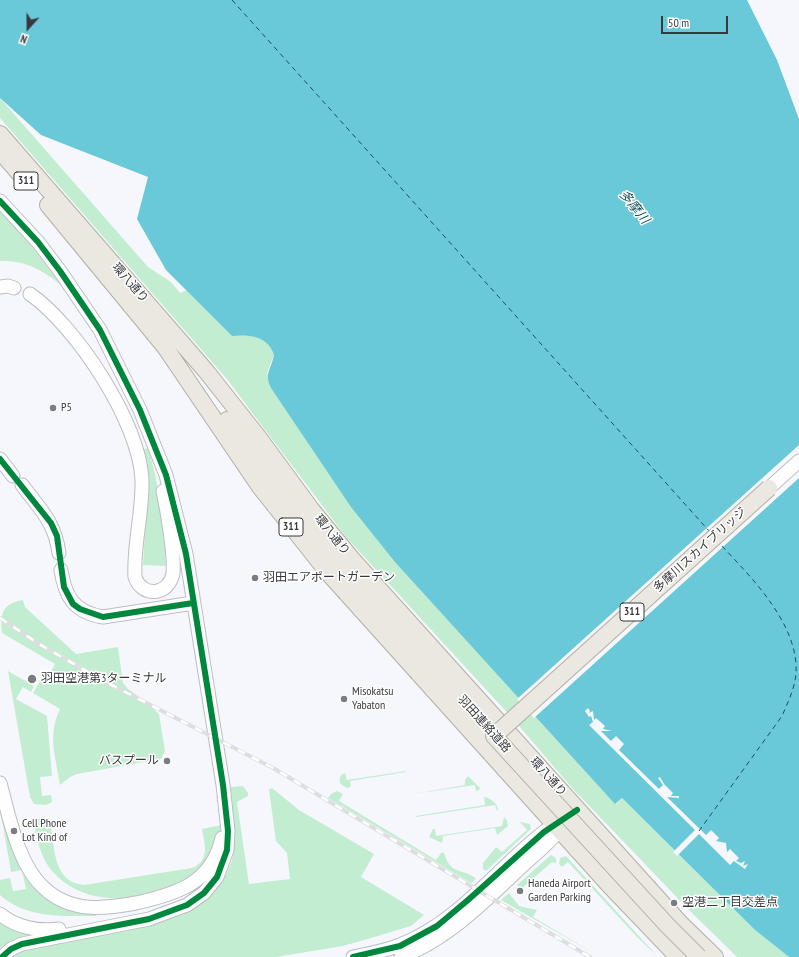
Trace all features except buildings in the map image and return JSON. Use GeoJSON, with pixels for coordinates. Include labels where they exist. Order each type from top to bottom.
{"type":"FeatureCollection","features":[{"type":"Feature","properties":{"kind":"main road","name":"環八通り"},"geometry":{"type":"LineString","coordinates":[[0,134],[206,371],[259,438],[311,510],[352,559],[577,810],[681,924],[715,957]]}},
{"type":"Feature","properties":{"kind":"main road","name":"環八通り"},"geometry":{"type":"LineString","coordinates":[[0,151],[94,259],[167,349],[260,487],[291,528],[330,575],[557,828],[678,957]]}},
{"type":"Feature","properties":{"kind":"main road"},"geometry":{"type":"LineString","coordinates":[[167,349],[209,396],[276,485]]}},
{"type":"Feature","properties":{"kind":"main road"},"geometry":{"type":"LineString","coordinates":[[206,371],[276,485]]}},
{"type":"Feature","properties":{"kind":"main road","name":"羽田連絡道路"},"geometry":{"type":"LineString","coordinates":[[276,485],[339,565],[667,925],[699,957]]}},
{"type":"Feature","properties":{"kind":"main road","name":"多摩川スカイブリッジ"},"geometry":{"type":"LineString","coordinates":[[494,736],[769,488]]}},
{"type":"Feature","properties":{"kind":"street"},"geometry":{"type":"LineString","coordinates":[[0,201],[47,254],[100,330],[137,405],[166,476],[186,554],[223,785],[228,831],[227,850],[217,877],[204,893],[192,903],[178,910],[45,930],[21,925],[0,914]]}},
{"type":"Feature","properties":{"kind":"street"},"geometry":{"type":"LineString","coordinates":[[0,287],[8,286],[14,288]]}},
{"type":"Feature","properties":{"kind":"street"},"geometry":{"type":"LineString","coordinates":[[30,294],[54,314],[70,332],[110,389],[129,432],[137,454],[142,478],[142,500],[135,577],[140,587],[152,593],[158,592],[165,588],[172,574],[170,538],[159,459]]}},
{"type":"Feature","properties":{"kind":"street"},"geometry":{"type":"LineString","coordinates":[[0,459],[51,523],[57,536],[59,553]]}},
{"type":"Feature","properties":{"kind":"street","name":"多摩川スカイブリッジ"},"geometry":{"type":"LineString","coordinates":[[769,488],[799,461]]}},
{"type":"Feature","properties":{"kind":"street"},"geometry":{"type":"LineString","coordinates":[[61,570],[64,587],[73,604],[95,616],[102,617],[193,603]]}},
{"type":"Feature","properties":{"kind":"street"},"geometry":{"type":"LineString","coordinates":[[0,783],[16,837],[26,863],[34,877],[57,898],[86,908],[111,908],[159,898],[180,891],[191,885],[208,869],[216,856],[222,841],[226,814]]}},
{"type":"Feature","properties":{"kind":"street"},"geometry":{"type":"LineString","coordinates":[[400,957],[419,950],[454,927],[577,810]]}},
{"type":"Feature","properties":{"kind":"street"},"geometry":{"type":"LineString","coordinates":[[353,957],[400,946],[437,926],[453,914],[544,832],[557,828]]}},
{"type":"Feature","properties":{"kind":"street"},"geometry":{"type":"LineString","coordinates":[[2,957],[11,949],[22,944],[149,919],[159,914]]}},
{"type":"Feature","properties":{"kind":"green space"},"geometry":{"type":"Polygon","coordinates":[[[0,98],[148,267],[171,282],[180,293],[186,290],[232,336],[245,335],[258,337],[267,343],[274,355],[267,373],[616,804],[622,798],[755,930],[789,957],[737,957],[689,910],[573,789],[513,719],[346,537],[226,378],[0,118],[0,98]]]}},
{"type":"Feature","properties":{"kind":"green space"},"geometry":{"type":"Polygon","coordinates":[[[0,212],[24,236],[62,286],[48,275],[26,264],[0,261],[0,212]]]}},
{"type":"Feature","properties":{"kind":"green space"},"geometry":{"type":"Polygon","coordinates":[[[148,448],[156,477],[161,506],[166,566],[143,565],[148,479],[147,468],[141,450],[148,448]]]}},
{"type":"Feature","properties":{"kind":"green space"},"geometry":{"type":"Polygon","coordinates":[[[23,600],[25,607],[76,654],[118,647],[123,683],[128,689],[145,701],[159,714],[165,751],[161,759],[77,774],[70,777],[60,785],[53,738],[56,719],[60,709],[33,693],[41,679],[45,682],[55,664],[2,633],[1,620],[4,610],[11,604],[23,600]]]}},
{"type":"Feature","properties":{"kind":"green space"},"geometry":{"type":"Polygon","coordinates":[[[8,671],[34,686],[31,692],[23,687],[16,699],[47,716],[52,776],[40,777],[42,796],[51,795],[52,802],[46,805],[34,804],[30,797],[8,671]]]}},
{"type":"Feature","properties":{"kind":"green space"},"geometry":{"type":"Polygon","coordinates":[[[406,771],[350,781],[351,786],[348,788],[340,782],[341,775],[345,773],[347,780],[406,771]]]}},
{"type":"Feature","properties":{"kind":"green space"},"geometry":{"type":"Polygon","coordinates":[[[468,776],[480,788],[479,790],[476,791],[475,785],[413,794],[465,785],[465,780],[468,776]]]}},
{"type":"Feature","properties":{"kind":"green space"},"geometry":{"type":"Polygon","coordinates":[[[243,786],[248,793],[248,796],[237,802],[249,884],[290,879],[287,853],[276,841],[269,790],[272,788],[299,810],[374,854],[361,877],[424,915],[411,926],[343,946],[276,957],[12,957],[24,949],[182,915],[204,902],[226,875],[232,860],[235,835],[228,791],[231,787],[243,786]]]}},
{"type":"Feature","properties":{"kind":"green space"},"geometry":{"type":"Polygon","coordinates":[[[337,791],[343,794],[339,801],[436,860],[443,852],[452,867],[458,871],[473,876],[476,879],[471,883],[328,798],[331,794],[337,791]]]}},
{"type":"Feature","properties":{"kind":"green space"},"geometry":{"type":"Polygon","coordinates":[[[484,797],[494,802],[498,808],[497,811],[495,805],[416,817],[485,805],[484,797]]]}},
{"type":"Feature","properties":{"kind":"green space"},"geometry":{"type":"Polygon","coordinates":[[[0,808],[20,861],[83,913],[97,914],[96,916],[58,916],[34,912],[11,903],[0,895],[0,880],[10,878],[13,891],[26,889],[22,870],[11,872],[0,808]]]}},
{"type":"Feature","properties":{"kind":"green space"},"geometry":{"type":"Polygon","coordinates":[[[504,817],[507,820],[508,826],[497,835],[495,828],[443,836],[442,843],[429,837],[433,829],[435,829],[436,836],[502,826],[504,817]]]}},
{"type":"Feature","properties":{"kind":"green space"},"geometry":{"type":"Polygon","coordinates":[[[43,818],[50,823],[57,862],[60,870],[66,877],[74,882],[84,885],[192,868],[198,865],[204,857],[205,847],[202,829],[221,825],[214,850],[200,872],[167,889],[133,897],[116,898],[99,897],[83,892],[68,885],[55,874],[46,862],[36,834],[33,819],[43,818]]]}},
{"type":"Feature","properties":{"kind":"green space"},"geometry":{"type":"Polygon","coordinates":[[[520,822],[530,824],[531,829],[486,871],[483,869],[483,863],[496,847],[502,852],[527,830],[520,822]]]}},
{"type":"Feature","properties":{"kind":"green space"},"geometry":{"type":"Polygon","coordinates":[[[551,855],[556,858],[556,863],[552,862],[521,889],[517,885],[551,855]]]}},
{"type":"Feature","properties":{"kind":"green space"},"geometry":{"type":"Polygon","coordinates":[[[566,856],[658,957],[637,937],[568,862],[562,867],[559,864],[560,858],[566,856]]]}},
{"type":"Feature","properties":{"kind":"green space"},"geometry":{"type":"Polygon","coordinates":[[[509,893],[519,906],[537,910],[533,917],[600,957],[501,900],[509,893]]]}},
{"type":"Feature","properties":{"kind":"green space"},"geometry":{"type":"Polygon","coordinates":[[[0,920],[29,933],[28,935],[14,939],[0,948],[0,920]]]}},
{"type":"Feature","properties":{"kind":"water","name":"多摩川"},"geometry":{"type":"Polygon","coordinates":[[[0,0],[747,0],[777,60],[799,119],[799,957],[789,957],[755,930],[622,798],[615,804],[395,562],[351,507],[271,388],[268,375],[274,355],[271,349],[263,340],[252,336],[232,336],[166,270],[137,219],[148,177],[41,135],[0,98],[0,0]]]}},
{"type":"Feature","properties":{"kind":"pier"},"geometry":{"type":"Polygon","coordinates":[[[799,445],[799,478],[534,718],[517,699],[799,445]]]}},
{"type":"Feature","properties":{"kind":"pier"},"geometry":{"type":"Polygon","coordinates":[[[588,708],[590,711],[589,713],[593,711],[594,720],[596,718],[605,726],[603,729],[612,731],[601,731],[611,741],[616,736],[624,744],[619,750],[659,789],[663,785],[658,778],[660,777],[664,784],[673,793],[671,796],[679,796],[679,798],[667,797],[706,835],[711,830],[719,838],[716,841],[726,843],[727,852],[730,849],[739,858],[736,861],[741,863],[745,861],[743,866],[748,864],[745,869],[734,861],[730,865],[699,834],[677,856],[673,852],[695,830],[589,725],[593,722],[591,716],[589,717],[585,711],[588,708]]]}},
{"type":"Feature","properties":{"kind":"ferry route"},"geometry":{"type":"LineString","coordinates":[[232,0],[710,532]]}},
{"type":"Feature","properties":{"kind":"ferry route"},"geometry":{"type":"LineString","coordinates":[[699,831],[782,716],[793,690],[796,673],[795,655],[790,637],[781,619],[758,586],[720,544]]}},
{"type":"Feature","properties":{"kind":"railway"},"geometry":{"type":"LineString","coordinates":[[0,618],[39,644],[102,680],[273,768],[590,957]]}},
{"type":"Feature","properties":{"kind":"cycle path"},"geometry":{"type":"LineString","coordinates":[[0,201],[38,242],[60,271],[100,330],[140,410],[166,475],[186,554],[223,785],[228,831],[227,850],[217,877],[204,893],[187,905],[149,919],[22,944],[11,949],[2,957]]}},
{"type":"Feature","properties":{"kind":"cycle path"},"geometry":{"type":"LineString","coordinates":[[0,459],[51,523],[57,536],[64,587],[73,604],[80,609],[103,617],[193,603]]}},
{"type":"Feature","properties":{"kind":"cycle path"},"geometry":{"type":"LineString","coordinates":[[353,957],[400,946],[437,926],[544,832],[577,810]]}},
{"type":"Feature","properties":{"kind":"place","name":"P5"},"geometry":{"type":"Point","coordinates":[53,408]}},
{"type":"Feature","properties":{"kind":"place","name":"羽田エアポートガーデン"},"geometry":{"type":"Point","coordinates":[255,578]}},
{"type":"Feature","properties":{"kind":"place","name":"羽田空港第3ターミナル"},"geometry":{"type":"Point","coordinates":[32,679]}},
{"type":"Feature","properties":{"kind":"place","name":"Misokatsu Yabaton"},"geometry":{"type":"Point","coordinates":[344,699]}},
{"type":"Feature","properties":{"kind":"place","name":"バスプール"},"geometry":{"type":"Point","coordinates":[167,761]}},
{"type":"Feature","properties":{"kind":"place","name":"Cell Phone Lot Kind of"},"geometry":{"type":"Point","coordinates":[14,831]}},
{"type":"Feature","properties":{"kind":"place","name":"Haneda Airport Garden Parking"},"geometry":{"type":"Point","coordinates":[520,891]}},
{"type":"Feature","properties":{"kind":"place","name":"空港二丁目交差点"},"geometry":{"type":"Point","coordinates":[674,903]}}]}
